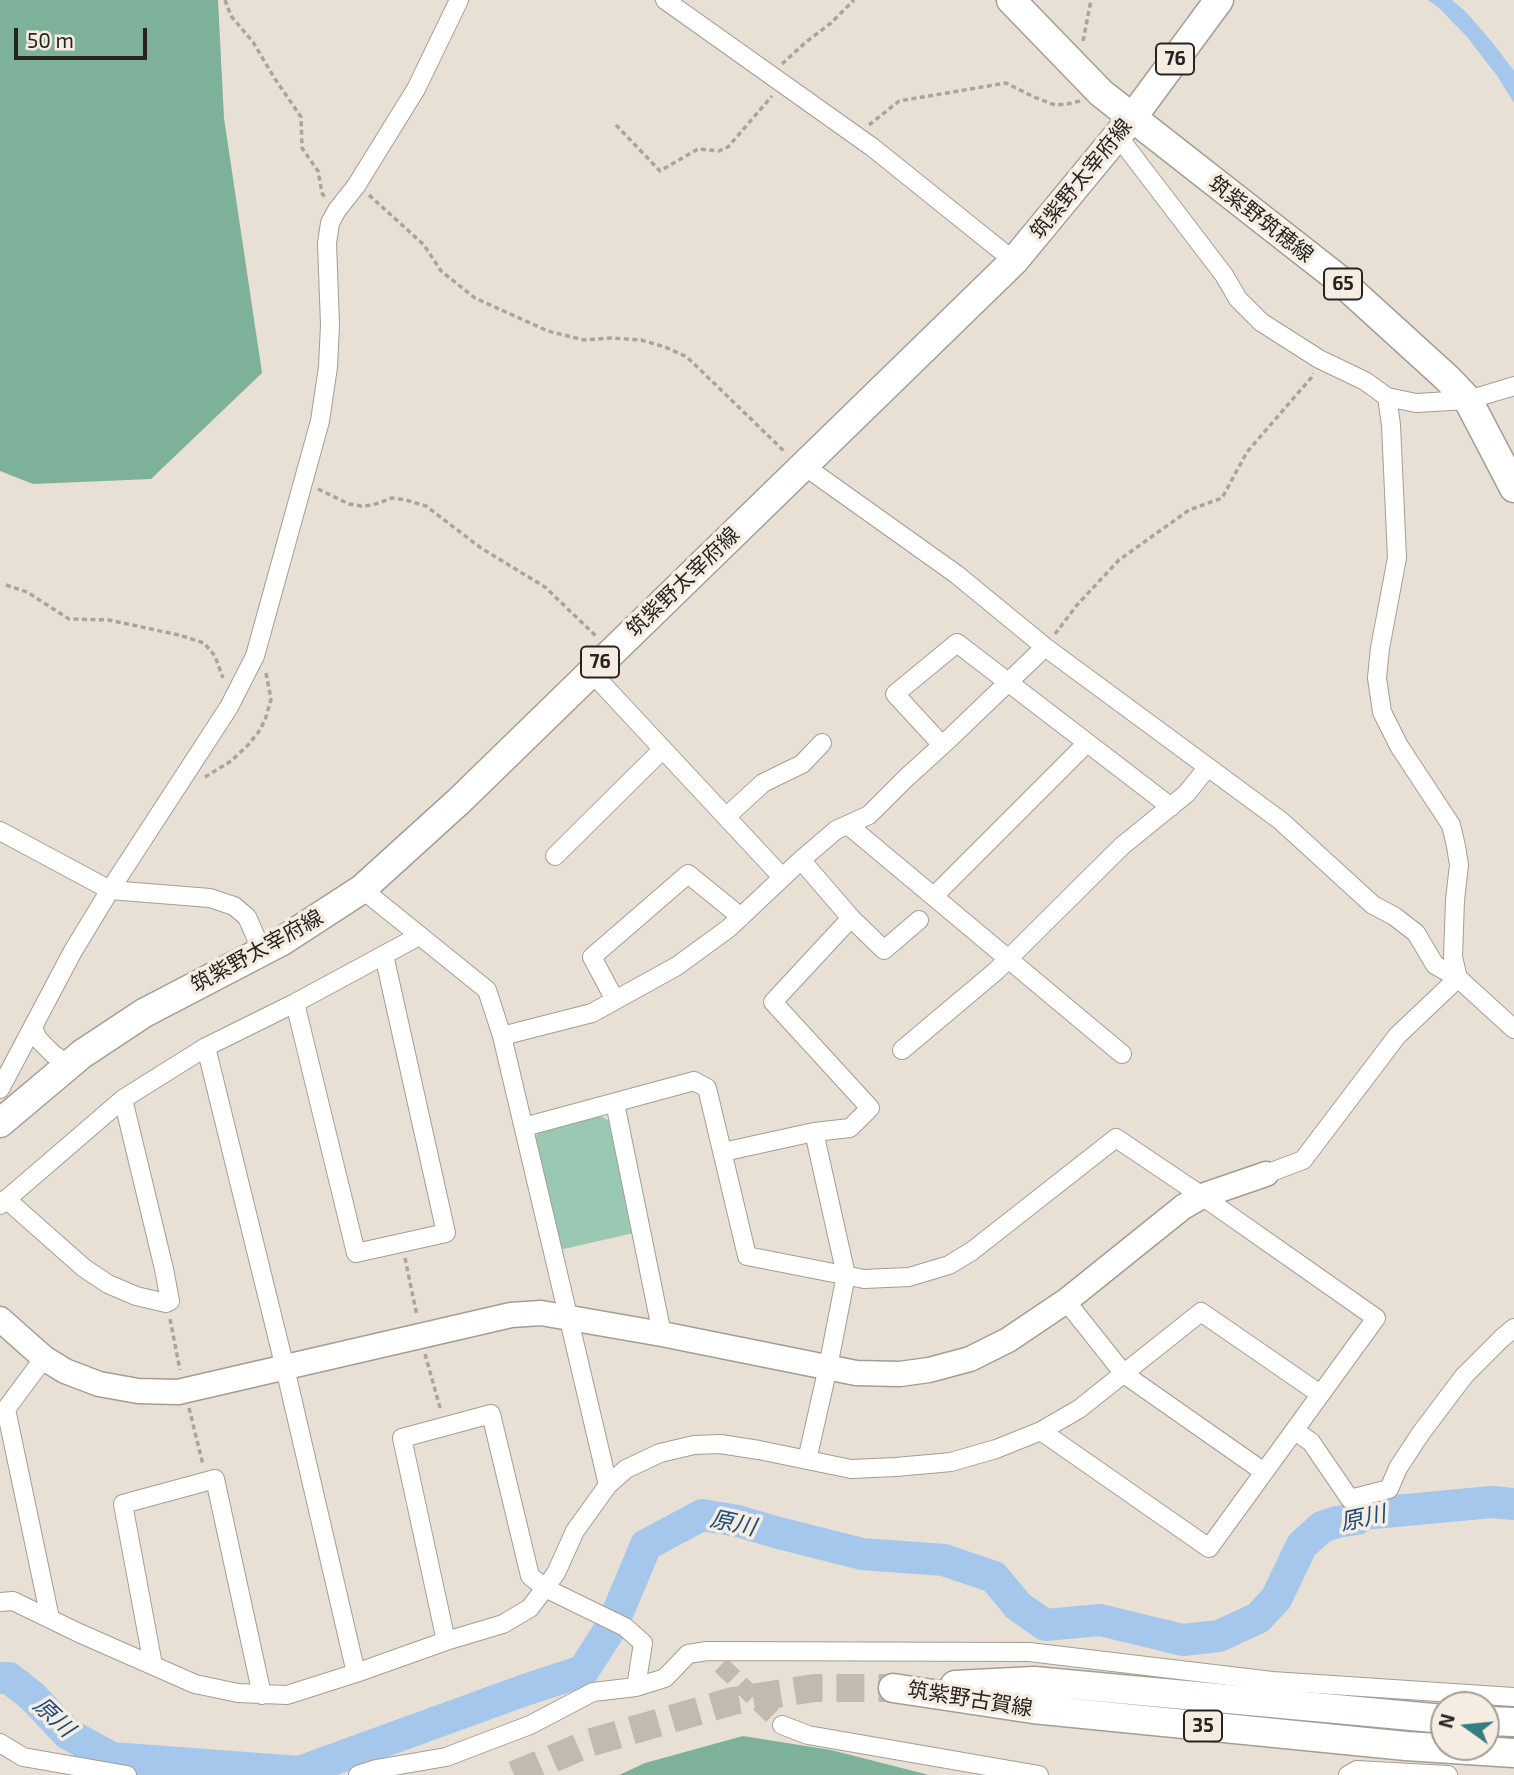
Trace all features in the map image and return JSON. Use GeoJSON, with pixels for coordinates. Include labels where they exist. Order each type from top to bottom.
{"type":"FeatureCollection","features":[{"type":"Feature","properties":{"kind":"main road","name":"筑紫野筑穂線"},"geometry":{"type":"LineString","coordinates":[[1010,0],[1101,93],[1124,126],[1336,277],[1447,377],[1468,400],[1514,488]]}},
{"type":"Feature","properties":{"kind":"main road","name":"筑紫野太宰府線"},"geometry":{"type":"LineString","coordinates":[[0,1123],[82,1054],[144,1013],[282,940],[362,889],[458,801],[1014,261],[1124,126],[1219,0]]}},
{"type":"Feature","properties":{"kind":"main road","name":"筑紫野古賀線"},"geometry":{"type":"LineString","coordinates":[[1430,1718],[1034,1681],[893,1688],[1033,1709],[1430,1748]]}},
{"type":"Feature","properties":{"kind":"street"},"geometry":{"type":"LineString","coordinates":[[0,1089],[73,951],[229,707],[257,652],[320,421],[328,367],[330,325],[327,243],[330,223],[416,89],[460,0]]}},
{"type":"Feature","properties":{"kind":"street"},"geometry":{"type":"LineString","coordinates":[[666,0],[858,138],[1014,261]]}},
{"type":"Feature","properties":{"kind":"street"},"geometry":{"type":"LineString","coordinates":[[1124,126],[1238,299],[1261,322],[1319,359],[1365,381],[1387,397],[1416,403],[1468,400],[1514,386]]}},
{"type":"Feature","properties":{"kind":"street"},"geometry":{"type":"LineString","coordinates":[[1387,397],[1391,425],[1397,558],[1377,678],[1382,712],[1399,746],[1451,825],[1457,846],[1459,865],[1453,957],[1458,978]]}},
{"type":"Feature","properties":{"kind":"street"},"geometry":{"type":"LineString","coordinates":[[803,465],[956,574],[1045,646],[1281,821],[1373,905],[1395,916],[1416,933],[1435,965],[1458,978],[1514,1029]]}},
{"type":"Feature","properties":{"kind":"street"},"geometry":{"type":"LineString","coordinates":[[942,745],[894,694],[957,643],[1171,807]]}},
{"type":"Feature","properties":{"kind":"street"},"geometry":{"type":"LineString","coordinates":[[502,1037],[593,1013],[677,966],[729,928],[836,830],[870,815],[1045,646]]}},
{"type":"Feature","properties":{"kind":"street"},"geometry":{"type":"LineString","coordinates":[[591,672],[782,877]]}},
{"type":"Feature","properties":{"kind":"street"},"geometry":{"type":"LineString","coordinates":[[726,817],[763,783],[802,764],[822,743]]}},
{"type":"Feature","properties":{"kind":"street"},"geometry":{"type":"LineString","coordinates":[[934,896],[1087,743]]}},
{"type":"Feature","properties":{"kind":"street"},"geometry":{"type":"LineString","coordinates":[[555,856],[663,749]]}},
{"type":"Feature","properties":{"kind":"street"},"geometry":{"type":"LineString","coordinates":[[902,1050],[996,971],[1122,846],[1186,794],[1208,767]]}},
{"type":"Feature","properties":{"kind":"street"},"geometry":{"type":"LineString","coordinates":[[848,825],[1122,1054]]}},
{"type":"Feature","properties":{"kind":"street"},"geometry":{"type":"LineString","coordinates":[[0,831],[110,890],[209,898],[234,906],[247,917],[262,951]]}},
{"type":"Feature","properties":{"kind":"street"},"geometry":{"type":"LineString","coordinates":[[801,860],[851,918],[884,950],[919,920]]}},
{"type":"Feature","properties":{"kind":"street"},"geometry":{"type":"LineString","coordinates":[[615,1000],[592,957],[688,874],[741,917]]}},
{"type":"Feature","properties":{"kind":"street"},"geometry":{"type":"LineString","coordinates":[[362,889],[487,990],[502,1037],[608,1485]]}},
{"type":"Feature","properties":{"kind":"street"},"geometry":{"type":"LineString","coordinates":[[723,1152],[814,1132],[850,1128],[870,1108],[773,1002],[851,918]]}},
{"type":"Feature","properties":{"kind":"street"},"geometry":{"type":"LineString","coordinates":[[123,1099],[164,1269],[170,1301],[166,1303],[135,1296],[108,1284],[3,1202],[123,1099],[206,1047],[295,1003],[419,936]]}},
{"type":"Feature","properties":{"kind":"street"},"geometry":{"type":"LineString","coordinates":[[295,1003],[356,1252],[446,1233],[384,955]]}},
{"type":"Feature","properties":{"kind":"street"},"geometry":{"type":"LineString","coordinates":[[0,1319],[44,1358],[65,1371],[99,1384],[138,1391],[178,1392],[512,1315],[541,1313],[856,1373],[900,1374],[929,1370],[970,1359],[1008,1340],[1066,1301],[1183,1207],[1202,1196],[1303,1160],[1397,1036],[1458,978]]}},
{"type":"Feature","properties":{"kind":"street"},"geometry":{"type":"LineString","coordinates":[[33,1028],[38,1039],[53,1054],[72,1063]]}},
{"type":"Feature","properties":{"kind":"street"},"geometry":{"type":"LineString","coordinates":[[206,1047],[356,1673]]}},
{"type":"Feature","properties":{"kind":"street"},"geometry":{"type":"LineString","coordinates":[[524,1127],[694,1081],[707,1088],[747,1256],[864,1279],[909,1277],[949,1265],[972,1251],[1116,1138],[1376,1318],[1209,1548],[1041,1431]]}},
{"type":"Feature","properties":{"kind":"street"},"geometry":{"type":"LineString","coordinates":[[615,1103],[662,1334]]}},
{"type":"Feature","properties":{"kind":"street"},"geometry":{"type":"LineString","coordinates":[[807,1460],[846,1275],[814,1132]]}},
{"type":"Feature","properties":{"kind":"street"},"geometry":{"type":"LineString","coordinates":[[1066,1301],[1124,1374],[1264,1472]]}},
{"type":"Feature","properties":{"kind":"street"},"geometry":{"type":"LineString","coordinates":[[0,1602],[13,1601],[195,1684],[238,1693],[287,1695],[503,1624],[530,1608],[556,1573],[575,1531],[608,1485],[626,1469],[660,1453],[694,1445],[720,1444],[851,1469],[951,1462],[996,1449],[1041,1431],[1079,1409],[1202,1312],[1320,1394]]}},
{"type":"Feature","properties":{"kind":"street"},"geometry":{"type":"LineString","coordinates":[[1295,1431],[1311,1442],[1350,1499],[1389,1489],[1398,1468],[1427,1424],[1464,1376],[1514,1328]]}},
{"type":"Feature","properties":{"kind":"street"},"geometry":{"type":"LineString","coordinates":[[44,1358],[6,1409],[50,1618]]}},
{"type":"Feature","properties":{"kind":"street"},"geometry":{"type":"LineString","coordinates":[[446,1641],[402,1438],[491,1414],[530,1576],[545,1588],[625,1627],[643,1643],[636,1687]]}},
{"type":"Feature","properties":{"kind":"street"},"geometry":{"type":"LineString","coordinates":[[153,1665],[123,1504],[215,1479],[262,1695]]}},
{"type":"Feature","properties":{"kind":"street"},"geometry":{"type":"LineString","coordinates":[[707,1651],[720,1665]]}},
{"type":"Feature","properties":{"kind":"street"},"geometry":{"type":"LineString","coordinates":[[359,1775],[376,1769],[446,1757],[530,1725],[593,1692],[636,1687],[665,1678],[688,1654],[707,1651],[1029,1652],[1272,1681],[1514,1698]]}},
{"type":"Feature","properties":{"kind":"street"},"geometry":{"type":"LineString","coordinates":[[782,1724],[808,1735],[1039,1775]]}},
{"type":"Feature","properties":{"kind":"street"},"geometry":{"type":"LineString","coordinates":[[0,1743],[23,1756],[127,1775]]}},
{"type":"Feature","properties":{"kind":"street"},"geometry":{"type":"LineString","coordinates":[[1348,1775],[1357,1770],[1448,1775]]}},
{"type":"Feature","properties":{"kind":"path"},"geometry":{"type":"LineString","coordinates":[[225,0],[231,16],[253,42],[302,117],[302,148],[318,171],[321,192],[335,214]]}},
{"type":"Feature","properties":{"kind":"path"},"geometry":{"type":"LineString","coordinates":[[616,125],[660,171],[698,149],[719,151],[728,147],[777,80],[787,59],[854,0]]}},
{"type":"Feature","properties":{"kind":"path"},"geometry":{"type":"LineString","coordinates":[[1068,59],[1083,41],[1091,0]]}},
{"type":"Feature","properties":{"kind":"path"},"geometry":{"type":"LineString","coordinates":[[858,138],[871,122],[898,101],[1006,83],[1055,105],[1068,104],[1101,93]]}},
{"type":"Feature","properties":{"kind":"path"},"geometry":{"type":"LineString","coordinates":[[356,186],[377,201],[424,246],[441,271],[475,298],[548,331],[584,340],[641,340],[687,357],[793,459],[803,465]]}},
{"type":"Feature","properties":{"kind":"path"},"geometry":{"type":"LineString","coordinates":[[1045,646],[1077,605],[1119,560],[1189,510],[1222,498],[1247,452],[1311,378],[1319,359]]}},
{"type":"Feature","properties":{"kind":"path"},"geometry":{"type":"LineString","coordinates":[[303,482],[349,504],[373,505],[393,498],[426,506],[481,548],[545,587],[611,652]]}},
{"type":"Feature","properties":{"kind":"path"},"geometry":{"type":"LineString","coordinates":[[6,585],[27,592],[69,619],[109,620],[204,643],[215,656],[226,684],[238,690]]}},
{"type":"Feature","properties":{"kind":"path"},"geometry":{"type":"LineString","coordinates":[[180,783],[197,781],[231,761],[248,746],[260,730],[271,699],[264,663],[257,652]]}},
{"type":"Feature","properties":{"kind":"path"},"geometry":{"type":"LineString","coordinates":[[402,1242],[421,1336],[445,1426]]}},
{"type":"Feature","properties":{"kind":"path"},"geometry":{"type":"LineString","coordinates":[[166,1303],[207,1481]]}},
{"type":"Feature","properties":{"kind":"green space"},"geometry":{"type":"Polygon","coordinates":[[[0,0],[218,0],[224,118],[262,373],[151,479],[33,484],[0,471],[0,0]]]}},
{"type":"Feature","properties":{"kind":"green space"},"geometry":{"type":"Polygon","coordinates":[[[598,1115],[610,1121],[634,1233],[559,1250],[533,1140],[541,1129],[598,1115]]]}},
{"type":"Feature","properties":{"kind":"green space"},"geometry":{"type":"Polygon","coordinates":[[[743,1736],[831,1750],[929,1775],[619,1775],[645,1763],[743,1736]]]}},
{"type":"Feature","properties":{"kind":"water"},"geometry":{"type":"Polygon","coordinates":[[[1428,0],[1452,0],[1492,42],[1514,71],[1514,103],[1467,37],[1428,0]]]}},
{"type":"Feature","properties":{"kind":"waterway","name":"原川"},"geometry":{"type":"LineString","coordinates":[[0,1678],[9,1678],[32,1696],[68,1734],[112,1758],[299,1772],[583,1671],[612,1626],[646,1545],[702,1515],[738,1521],[862,1554],[944,1560],[994,1577],[1018,1606],[1045,1625],[1100,1620],[1183,1640],[1219,1636],[1258,1618],[1276,1599],[1302,1545],[1322,1527],[1357,1519],[1363,1514],[1492,1502],[1514,1504]]}},
{"type":"Feature","properties":{"kind":"tunnel"},"geometry":{"type":"LineString","coordinates":[[721,1665],[782,1725]]}},
{"type":"Feature","properties":{"kind":"tunnel"},"geometry":{"type":"LineString","coordinates":[[514,1775],[589,1743],[733,1701],[814,1688],[893,1688]]}}]}
